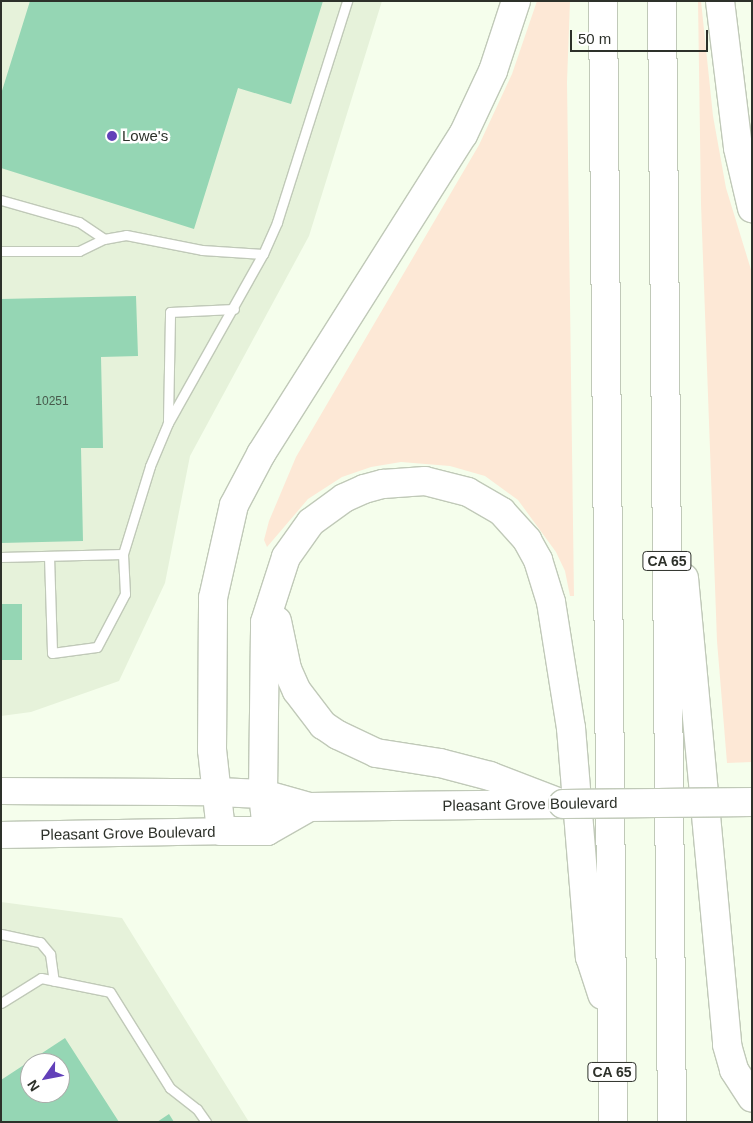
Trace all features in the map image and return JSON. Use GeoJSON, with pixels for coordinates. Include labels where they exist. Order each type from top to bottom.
{"type":"FeatureCollection","features":[{"type":"Feature","properties":{"kind":"main road"},"geometry":{"type":"LineString","coordinates":[[221,832],[212,750],[213,598],[234,506],[261,454],[430,192],[463,135],[493,71],[516,1]]}},
{"type":"Feature","properties":{"kind":"main road","name":"CA 65"},"geometry":{"type":"LineString","coordinates":[[602,1],[613,1122]]}},
{"type":"Feature","properties":{"kind":"main road","name":"CA 65"},"geometry":{"type":"LineString","coordinates":[[662,1],[672,1122]]}},
{"type":"Feature","properties":{"kind":"main road"},"geometry":{"type":"LineString","coordinates":[[720,1],[738,148],[752,208]]}},
{"type":"Feature","properties":{"kind":"main road"},"geometry":{"type":"LineString","coordinates":[[666,340],[726,1037],[734,1070],[752,1098]]}},
{"type":"Feature","properties":{"kind":"main road"},"geometry":{"type":"LineString","coordinates":[[267,831],[263,794],[265,622],[286,557],[311,522],[344,498],[383,484],[425,481],[468,492],[502,512],[527,540],[538,560],[551,602],[571,728],[590,956],[611,1022]]}},
{"type":"Feature","properties":{"kind":"main road"},"geometry":{"type":"LineString","coordinates":[[272,600],[287,668],[296,691],[323,725],[357,746],[376,753],[440,763],[490,776],[563,804]]}},
{"type":"Feature","properties":{"kind":"main road","name":"Pleasant Grove Boulevard"},"geometry":{"type":"LineString","coordinates":[[1,791],[263,794],[308,807],[752,802]]}},
{"type":"Feature","properties":{"kind":"main road","name":"Pleasant Grove Boulevard"},"geometry":{"type":"LineString","coordinates":[[1,834],[267,831],[308,807]]}},
{"type":"Feature","properties":{"kind":"lane"},"geometry":{"type":"LineString","coordinates":[[49,556],[52,654],[97,647],[125,594],[124,554],[150,466],[168,423],[234,309],[277,222],[347,1]]}},
{"type":"Feature","properties":{"kind":"lane"},"geometry":{"type":"LineString","coordinates":[[1,200],[79,222],[104,239]]}},
{"type":"Feature","properties":{"kind":"lane"},"geometry":{"type":"LineString","coordinates":[[1,251],[79,251],[104,239],[126,236],[202,250],[262,254]]}},
{"type":"Feature","properties":{"kind":"lane"},"geometry":{"type":"LineString","coordinates":[[168,423],[170,312],[234,309]]}},
{"type":"Feature","properties":{"kind":"lane"},"geometry":{"type":"LineString","coordinates":[[1,556],[124,554]]}},
{"type":"Feature","properties":{"kind":"lane"},"geometry":{"type":"LineString","coordinates":[[1,934],[40,942],[50,954],[54,981]]}},
{"type":"Feature","properties":{"kind":"lane"},"geometry":{"type":"LineString","coordinates":[[1,1003],[41,978],[110,992],[170,1088],[197,1109],[206,1122]]}},
{"type":"Feature","properties":{"kind":"shaded area"},"geometry":{"type":"Polygon","coordinates":[[[1,1],[382,1],[309,236],[190,456],[165,583],[119,681],[31,712],[1,716],[1,1]]]}},
{"type":"Feature","properties":{"kind":"shaded area"},"geometry":{"type":"Polygon","coordinates":[[[537,1],[570,1],[567,82],[574,596],[570,596],[565,571],[556,552],[518,500],[485,476],[450,466],[401,462],[371,467],[342,477],[308,499],[267,547],[264,540],[269,521],[296,457],[479,145],[512,74],[537,1]]]}},
{"type":"Feature","properties":{"kind":"shaded area"},"geometry":{"type":"Polygon","coordinates":[[[698,1],[701,1],[713,116],[726,188],[752,273],[752,762],[727,763],[717,641],[701,204],[698,1]]]}},
{"type":"Feature","properties":{"kind":"shaded area"},"geometry":{"type":"Polygon","coordinates":[[[1,902],[122,918],[249,1122],[1,1122],[1,902]]]}},
{"type":"Feature","properties":{"kind":"building","name":"Lowe's"},"geometry":{"type":"Polygon","coordinates":[[[30,1],[323,1],[291,104],[238,88],[194,229],[1,168],[1,94],[30,1]]]}},
{"type":"Feature","properties":{"kind":"building"},"geometry":{"type":"Polygon","coordinates":[[[136,296],[138,356],[101,357],[103,448],[81,448],[83,541],[1,543],[1,299],[136,296]]]}},
{"type":"Feature","properties":{"kind":"building"},"geometry":{"type":"Polygon","coordinates":[[[1,604],[22,604],[22,660],[1,660],[1,604]]]}},
{"type":"Feature","properties":{"kind":"building"},"geometry":{"type":"Polygon","coordinates":[[[65,1038],[119,1122],[2,1122],[1,1080],[20,1068],[20,1103],[70,1103],[70,1053],[42,1053],[65,1038]]]}},
{"type":"Feature","properties":{"kind":"building"},"geometry":{"type":"Polygon","coordinates":[[[169,1114],[174,1122],[157,1122],[169,1114]]]}},
{"type":"Feature","properties":{"kind":"place","name":"Lowe's"},"geometry":{"type":"Point","coordinates":[112,136]}}]}
